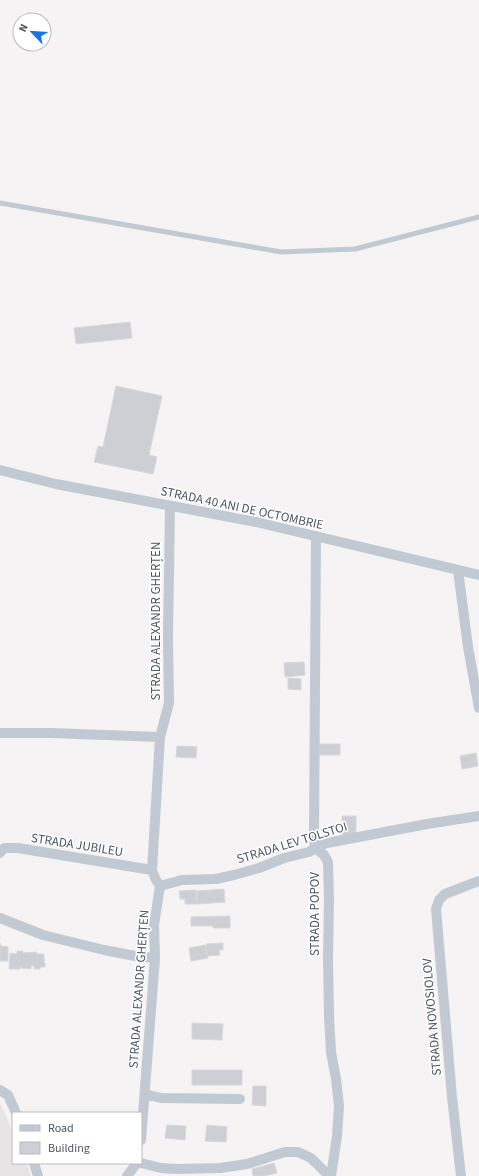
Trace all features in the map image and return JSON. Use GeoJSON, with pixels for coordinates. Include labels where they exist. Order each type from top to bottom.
{"type":"FeatureCollection","features":[{"type":"Feature","properties":{"kind":"street","name":"STRADA 40 ANI DE OCTOMBRIE"},"geometry":{"type":"LineString","coordinates":[[0,470],[56,484],[256,522],[479,575]]}},
{"type":"Feature","properties":{"kind":"street","name":"STRADA ALEXANDR GHERȚEN"},"geometry":{"type":"LineString","coordinates":[[152,870],[160,737],[170,703],[168,637],[170,506]]}},
{"type":"Feature","properties":{"kind":"street"},"geometry":{"type":"LineString","coordinates":[[315,848],[316,536]]}},
{"type":"Feature","properties":{"kind":"street"},"geometry":{"type":"LineString","coordinates":[[458,570],[468,646],[479,708]]}},
{"type":"Feature","properties":{"kind":"street"},"geometry":{"type":"LineString","coordinates":[[0,733],[50,733],[160,737]]}},
{"type":"Feature","properties":{"kind":"street","name":"STRADA LEV TOLSTOI"},"geometry":{"type":"LineString","coordinates":[[160,886],[182,880],[216,879],[234,875],[259,868],[284,858],[309,852],[327,843],[479,816]]}},
{"type":"Feature","properties":{"kind":"street","name":"STRADA JUBILEU"},"geometry":{"type":"LineString","coordinates":[[0,853],[4,848],[18,848],[152,870]]}},
{"type":"Feature","properties":{"kind":"street","name":"STRADA POPOV"},"geometry":{"type":"LineString","coordinates":[[315,848],[324,855],[328,862],[330,1031],[331,1052],[339,1106],[338,1136],[330,1176]]}},
{"type":"Feature","properties":{"kind":"street"},"geometry":{"type":"LineString","coordinates":[[152,870],[160,886]]}},
{"type":"Feature","properties":{"kind":"street","name":"STRADA NOVOSIOLOV"},"geometry":{"type":"LineString","coordinates":[[461,1176],[452,1097],[436,909],[439,900],[445,894],[479,881]]}},
{"type":"Feature","properties":{"kind":"street","name":"STRADA ALEXANDR GHERȚEN"},"geometry":{"type":"LineString","coordinates":[[142,1128],[156,958],[154,925],[160,886]]}},
{"type":"Feature","properties":{"kind":"street"},"geometry":{"type":"LineString","coordinates":[[0,918],[43,935],[104,950],[135,956],[156,958]]}},
{"type":"Feature","properties":{"kind":"street"},"geometry":{"type":"LineString","coordinates":[[0,1090],[8,1095],[16,1112]]}},
{"type":"Feature","properties":{"kind":"street"},"geometry":{"type":"LineString","coordinates":[[145,1094],[161,1098],[240,1099]]}},
{"type":"Feature","properties":{"kind":"street"},"geometry":{"type":"LineString","coordinates":[[142,1163],[161,1168],[177,1169],[220,1168],[247,1164],[285,1152],[298,1152],[310,1158],[330,1176]]}},
{"type":"Feature","properties":{"kind":"street"},"geometry":{"type":"LineString","coordinates":[[34,1164],[38,1176]]}},
{"type":"Feature","properties":{"kind":"street"},"geometry":{"type":"LineString","coordinates":[[127,1176],[136,1164]]}},
{"type":"Feature","properties":{"kind":"lane"},"geometry":{"type":"LineString","coordinates":[[0,203],[281,252],[355,249],[479,217]]}},
{"type":"Feature","properties":{"kind":"shaded area"},"geometry":{"type":"Polygon","coordinates":[[[0,1103],[12,1130],[12,1164],[27,1164],[31,1176],[0,1176],[0,1103]]]}},
{"type":"Feature","properties":{"kind":"building"},"geometry":{"type":"Polygon","coordinates":[[[130,322],[132,338],[76,344],[74,328],[130,322]]]}},
{"type":"Feature","properties":{"kind":"building"},"geometry":{"type":"Polygon","coordinates":[[[116,386],[162,396],[149,455],[157,457],[153,474],[94,462],[98,446],[103,447],[116,386]]]}},
{"type":"Feature","properties":{"kind":"building"},"geometry":{"type":"Polygon","coordinates":[[[304,662],[305,675],[285,677],[284,663],[304,662]]]}},
{"type":"Feature","properties":{"kind":"building"},"geometry":{"type":"Polygon","coordinates":[[[288,678],[301,679],[301,690],[288,689],[288,678]]]}},
{"type":"Feature","properties":{"kind":"building"},"geometry":{"type":"Polygon","coordinates":[[[319,744],[340,744],[340,755],[319,755],[319,744]]]}},
{"type":"Feature","properties":{"kind":"building"},"geometry":{"type":"Polygon","coordinates":[[[177,746],[197,747],[196,758],[176,757],[177,746]]]}},
{"type":"Feature","properties":{"kind":"building"},"geometry":{"type":"Polygon","coordinates":[[[476,753],[478,766],[462,769],[460,756],[476,753]]]}},
{"type":"Feature","properties":{"kind":"building"},"geometry":{"type":"Polygon","coordinates":[[[342,816],[356,816],[356,835],[342,835],[342,816]]]}},
{"type":"Feature","properties":{"kind":"building"},"geometry":{"type":"Polygon","coordinates":[[[224,889],[225,902],[197,904],[197,891],[224,889]]]}},
{"type":"Feature","properties":{"kind":"building"},"geometry":{"type":"Polygon","coordinates":[[[196,890],[197,904],[185,904],[185,899],[180,899],[179,891],[196,890]]]}},
{"type":"Feature","properties":{"kind":"building"},"geometry":{"type":"Polygon","coordinates":[[[230,916],[230,928],[191,926],[191,917],[230,916]]]}},
{"type":"Feature","properties":{"kind":"building"},"geometry":{"type":"Polygon","coordinates":[[[0,943],[1,946],[8,947],[8,961],[0,961],[0,943]]]}},
{"type":"Feature","properties":{"kind":"building"},"geometry":{"type":"Polygon","coordinates":[[[223,943],[223,950],[219,950],[220,955],[207,956],[206,944],[223,943]]]}},
{"type":"Feature","properties":{"kind":"building"},"geometry":{"type":"Polygon","coordinates":[[[206,945],[208,958],[191,961],[189,948],[206,945]]]}},
{"type":"Feature","properties":{"kind":"building"},"geometry":{"type":"Polygon","coordinates":[[[17,951],[23,951],[23,953],[37,952],[36,954],[44,954],[45,967],[34,969],[34,966],[31,966],[31,969],[21,968],[21,966],[20,969],[9,969],[10,953],[17,954],[17,951]]]}},
{"type":"Feature","properties":{"kind":"building"},"geometry":{"type":"Polygon","coordinates":[[[192,1023],[223,1024],[222,1040],[192,1039],[192,1023]]]}},
{"type":"Feature","properties":{"kind":"building"},"geometry":{"type":"Polygon","coordinates":[[[192,1070],[242,1070],[242,1085],[192,1085],[192,1070]]]}},
{"type":"Feature","properties":{"kind":"building"},"geometry":{"type":"Polygon","coordinates":[[[253,1086],[266,1086],[266,1106],[252,1105],[253,1086]]]}},
{"type":"Feature","properties":{"kind":"building"},"geometry":{"type":"Polygon","coordinates":[[[167,1125],[186,1126],[185,1140],[165,1138],[167,1125]]]}},
{"type":"Feature","properties":{"kind":"building"},"geometry":{"type":"Polygon","coordinates":[[[207,1125],[227,1127],[226,1142],[205,1141],[207,1125]]]}},
{"type":"Feature","properties":{"kind":"building"},"geometry":{"type":"Polygon","coordinates":[[[274,1163],[277,1173],[264,1176],[253,1176],[252,1169],[274,1163]]]}}]}
